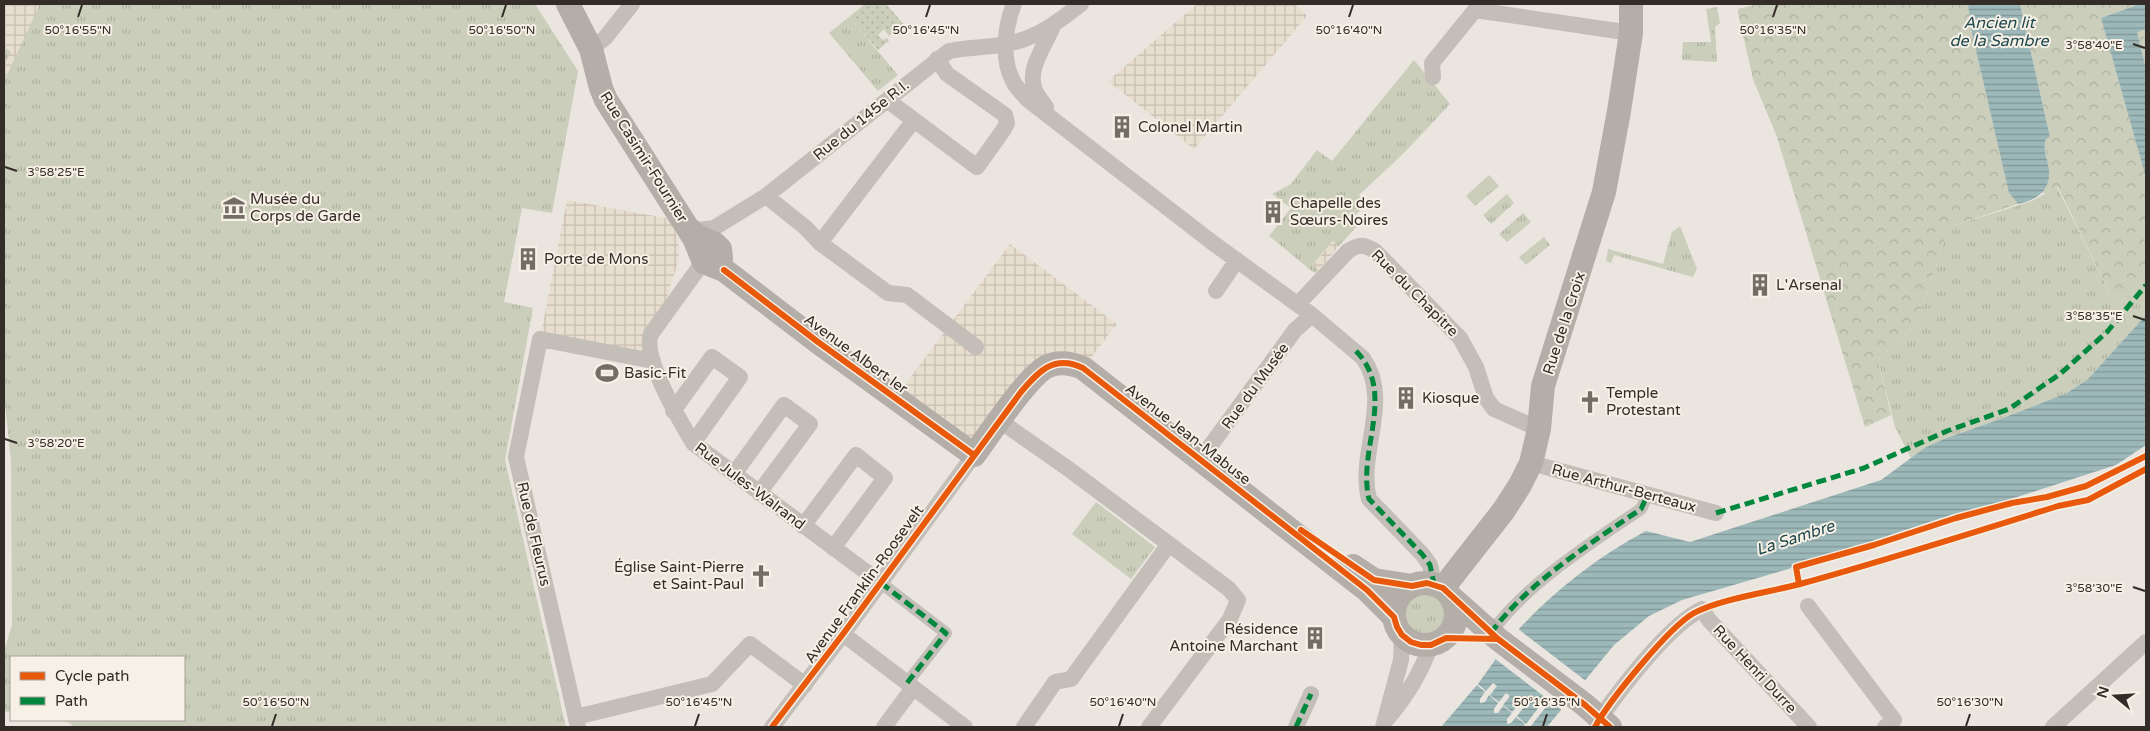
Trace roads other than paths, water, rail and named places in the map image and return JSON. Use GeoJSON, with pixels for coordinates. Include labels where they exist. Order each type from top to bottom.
{"type":"FeatureCollection","features":[{"type":"Feature","properties":{"kind":"main road","name":"Rue Casimir-Fournier"},"geometry":{"type":"LineString","coordinates":[[568,4],[591,49],[606,100],[688,227]]}},
{"type":"Feature","properties":{"kind":"main road","name":"Rue de la Croix"},"geometry":{"type":"LineString","coordinates":[[1435,589],[1504,510],[1531,463],[1539,429],[1543,386],[1604,192],[1631,33],[1631,4]]}},
{"type":"Feature","properties":{"kind":"main road","name":"Avenue Albert Ier"},"geometry":{"type":"LineString","coordinates":[[688,227],[710,259],[826,348],[974,455]]}},
{"type":"Feature","properties":{"kind":"main road","name":"Avenue Jean-Mabuse"},"geometry":{"type":"LineString","coordinates":[[974,455],[1021,392],[1044,368],[1065,363],[1083,368],[1367,590],[1398,626]]}},
{"type":"Feature","properties":{"kind":"main road"},"geometry":{"type":"LineString","coordinates":[[1247,496],[1320,542],[1374,580],[1435,589],[1605,722]]}},
{"type":"Feature","properties":{"kind":"main road"},"geometry":{"type":"LineString","coordinates":[[1435,589],[1398,599],[1398,626],[1416,644],[1497,638]]}},
{"type":"Feature","properties":{"kind":"main road"},"geometry":{"type":"LineString","coordinates":[[1435,589],[1456,608],[1456,619],[1453,629],[1439,641]]}},
{"type":"Feature","properties":{"kind":"street"},"geometry":{"type":"LineString","coordinates":[[591,49],[605,38],[632,4]]}},
{"type":"Feature","properties":{"kind":"street"},"geometry":{"type":"LineString","coordinates":[[1014,4],[1009,15],[1006,44],[1007,66],[1014,83],[1028,100],[1237,260],[1312,314],[1356,351],[1367,364],[1374,385],[1376,408],[1367,458],[1366,487],[1369,498],[1426,559],[1430,565],[1435,589]]}},
{"type":"Feature","properties":{"kind":"street","name":"Rue du 145e R.I."},"geometry":{"type":"LineString","coordinates":[[688,227],[707,229],[766,196],[948,51],[1006,44],[1025,39],[1053,26],[1080,4]]}},
{"type":"Feature","properties":{"kind":"street"},"geometry":{"type":"LineString","coordinates":[[1433,77],[1432,63],[1472,7],[1631,33]]}},
{"type":"Feature","properties":{"kind":"street"},"geometry":{"type":"LineString","coordinates":[[1053,26],[1038,57],[1033,76],[1035,90],[1058,123]]}},
{"type":"Feature","properties":{"kind":"street"},"geometry":{"type":"LineString","coordinates":[[887,100],[977,167],[997,141],[1007,123],[1005,115],[947,74],[937,59]]}},
{"type":"Feature","properties":{"kind":"street"},"geometry":{"type":"LineString","coordinates":[[820,243],[914,120]]}},
{"type":"Feature","properties":{"kind":"street"},"geometry":{"type":"LineString","coordinates":[[766,196],[806,228],[820,243],[888,293],[907,295],[976,347]]}},
{"type":"Feature","properties":{"kind":"street"},"geometry":{"type":"LineString","coordinates":[[710,259],[721,235],[725,220]]}},
{"type":"Feature","properties":{"kind":"street","name":"Rue du Chapitre"},"geometry":{"type":"LineString","coordinates":[[1298,304],[1348,251],[1363,244],[1369,247],[1460,338],[1476,367],[1486,398],[1494,409],[1539,429]]}},
{"type":"Feature","properties":{"kind":"street","name":"Rue Jules-Walrand"},"geometry":{"type":"LineString","coordinates":[[710,259],[651,334],[648,346],[674,411],[693,443],[881,583]]}},
{"type":"Feature","properties":{"kind":"street"},"geometry":{"type":"LineString","coordinates":[[1216,291],[1237,260]]}},
{"type":"Feature","properties":{"kind":"street","name":"Rue du Musée"},"geometry":{"type":"LineString","coordinates":[[1200,460],[1295,330],[1312,314]]}},
{"type":"Feature","properties":{"kind":"street","name":"Rue de Fleurus"},"geometry":{"type":"LineString","coordinates":[[577,722],[516,457],[540,339],[653,360]]}},
{"type":"Feature","properties":{"kind":"street"},"geometry":{"type":"LineString","coordinates":[[674,411],[712,357],[740,378],[693,443]]}},
{"type":"Feature","properties":{"kind":"street"},"geometry":{"type":"LineString","coordinates":[[734,474],[784,405],[810,424],[759,493]]}},
{"type":"Feature","properties":{"kind":"street"},"geometry":{"type":"LineString","coordinates":[[1000,421],[1229,589],[1238,600],[1230,619],[1149,727]]}},
{"type":"Feature","properties":{"kind":"street"},"geometry":{"type":"LineString","coordinates":[[803,526],[856,455],[885,478],[833,548]]}},
{"type":"Feature","properties":{"kind":"street","name":"Avenue Franklin-Roosevelt"},"geometry":{"type":"LineString","coordinates":[[772,727],[844,634],[974,455]]}},
{"type":"Feature","properties":{"kind":"street","name":"Rue Arthur-Berteaux"},"geometry":{"type":"LineString","coordinates":[[1531,463],[1716,513]]}},
{"type":"Feature","properties":{"kind":"street"},"geometry":{"type":"LineString","coordinates":[[1497,638],[1502,618],[1520,600],[1596,539],[1640,509],[1648,494]]}},
{"type":"Feature","properties":{"kind":"street"},"geometry":{"type":"LineString","coordinates":[[1024,727],[1055,682],[1071,679],[1168,544]]}},
{"type":"Feature","properties":{"kind":"street"},"geometry":{"type":"LineString","coordinates":[[881,583],[946,632],[884,727]]}},
{"type":"Feature","properties":{"kind":"street"},"geometry":{"type":"LineString","coordinates":[[1808,606],[1890,724]]}},
{"type":"Feature","properties":{"kind":"street","name":"Rue Henri Durre"},"geometry":{"type":"LineString","coordinates":[[1605,722],[1624,687],[1660,644],[1681,623],[1702,609],[1709,620],[1809,727]]}},
{"type":"Feature","properties":{"kind":"street"},"geometry":{"type":"LineString","coordinates":[[1384,723],[1401,660],[1398,626]]}},
{"type":"Feature","properties":{"kind":"street"},"geometry":{"type":"LineString","coordinates":[[844,634],[965,727]]}},
{"type":"Feature","properties":{"kind":"street"},"geometry":{"type":"LineString","coordinates":[[1384,723],[1403,702],[1439,641]]}},
{"type":"Feature","properties":{"kind":"street"},"geometry":{"type":"LineString","coordinates":[[2053,727],[2146,642]]}},
{"type":"Feature","properties":{"kind":"street"},"geometry":{"type":"LineString","coordinates":[[577,722],[712,684],[750,644],[805,684]]}},
{"type":"Feature","properties":{"kind":"street"},"geometry":{"type":"LineString","coordinates":[[1296,727],[1311,694]]}},
{"type":"Feature","properties":{"kind":"water","name":"Ancien lit de la Sambre"},"geometry":{"type":"Polygon","coordinates":[[[1968,4],[2020,4],[2050,137],[2046,139],[2045,143],[2049,170],[2048,183],[2045,189],[2036,197],[2018,204],[2009,193],[1971,29],[1968,4]]]}},
{"type":"Feature","properties":{"kind":"water"},"geometry":{"type":"Polygon","coordinates":[[[2140,4],[2146,4],[2146,29],[2137,32],[2146,69],[2146,178],[2101,18],[2140,4]]]}},
{"type":"Feature","properties":{"kind":"water","name":"La Sambre"},"geometry":{"type":"Polygon","coordinates":[[[2146,315],[2146,445],[2116,465],[1857,549],[1682,600],[1649,616],[1614,645],[1547,727],[1530,727],[1550,702],[1546,698],[1526,724],[1517,716],[1524,707],[1519,704],[1512,712],[1503,705],[1510,696],[1506,693],[1499,702],[1490,695],[1497,686],[1493,683],[1486,691],[1478,684],[1513,636],[1547,601],[1611,551],[1646,531],[1690,542],[1881,480],[1926,447],[2067,393],[2088,379],[2146,315]]]}},
{"type":"Feature","properties":{"kind":"water"},"geometry":{"type":"Polygon","coordinates":[[[1477,685],[1485,692],[1480,699],[1480,703],[1485,702],[1489,695],[1498,703],[1494,713],[1498,713],[1503,706],[1512,713],[1507,719],[1507,724],[1511,723],[1516,717],[1525,724],[1523,727],[1441,727],[1477,685]]]}},
{"type":"Feature","properties":{"kind":"place","name":"Colonel Martin"},"geometry":{"type":"Point","coordinates":[1122,127]}},
{"type":"Feature","properties":{"kind":"place","name":"Musée du Corps de Garde"},"geometry":{"type":"Point","coordinates":[234,208]}},
{"type":"Feature","properties":{"kind":"place","name":"Chapelle des Sœurs-Noires"},"geometry":{"type":"Point","coordinates":[1273,212]}},
{"type":"Feature","properties":{"kind":"place","name":"Porte de Mons"},"geometry":{"type":"Point","coordinates":[528,259]}},
{"type":"Feature","properties":{"kind":"place","name":"L'Arsenal"},"geometry":{"type":"Point","coordinates":[1760,285]}},
{"type":"Feature","properties":{"kind":"place","name":"Basic-Fit"},"geometry":{"type":"Point","coordinates":[607,373]}},
{"type":"Feature","properties":{"kind":"place","name":"Kiosque"},"geometry":{"type":"Point","coordinates":[1406,398]}},
{"type":"Feature","properties":{"kind":"place","name":"Temple Protestant"},"geometry":{"type":"Point","coordinates":[1590,402]}},
{"type":"Feature","properties":{"kind":"place","name":"Église Saint-Pierre et Saint-Paul"},"geometry":{"type":"Point","coordinates":[761,576]}},
{"type":"Feature","properties":{"kind":"place","name":"Résidence Antoine Marchant"},"geometry":{"type":"Point","coordinates":[1315,638]}}]}
